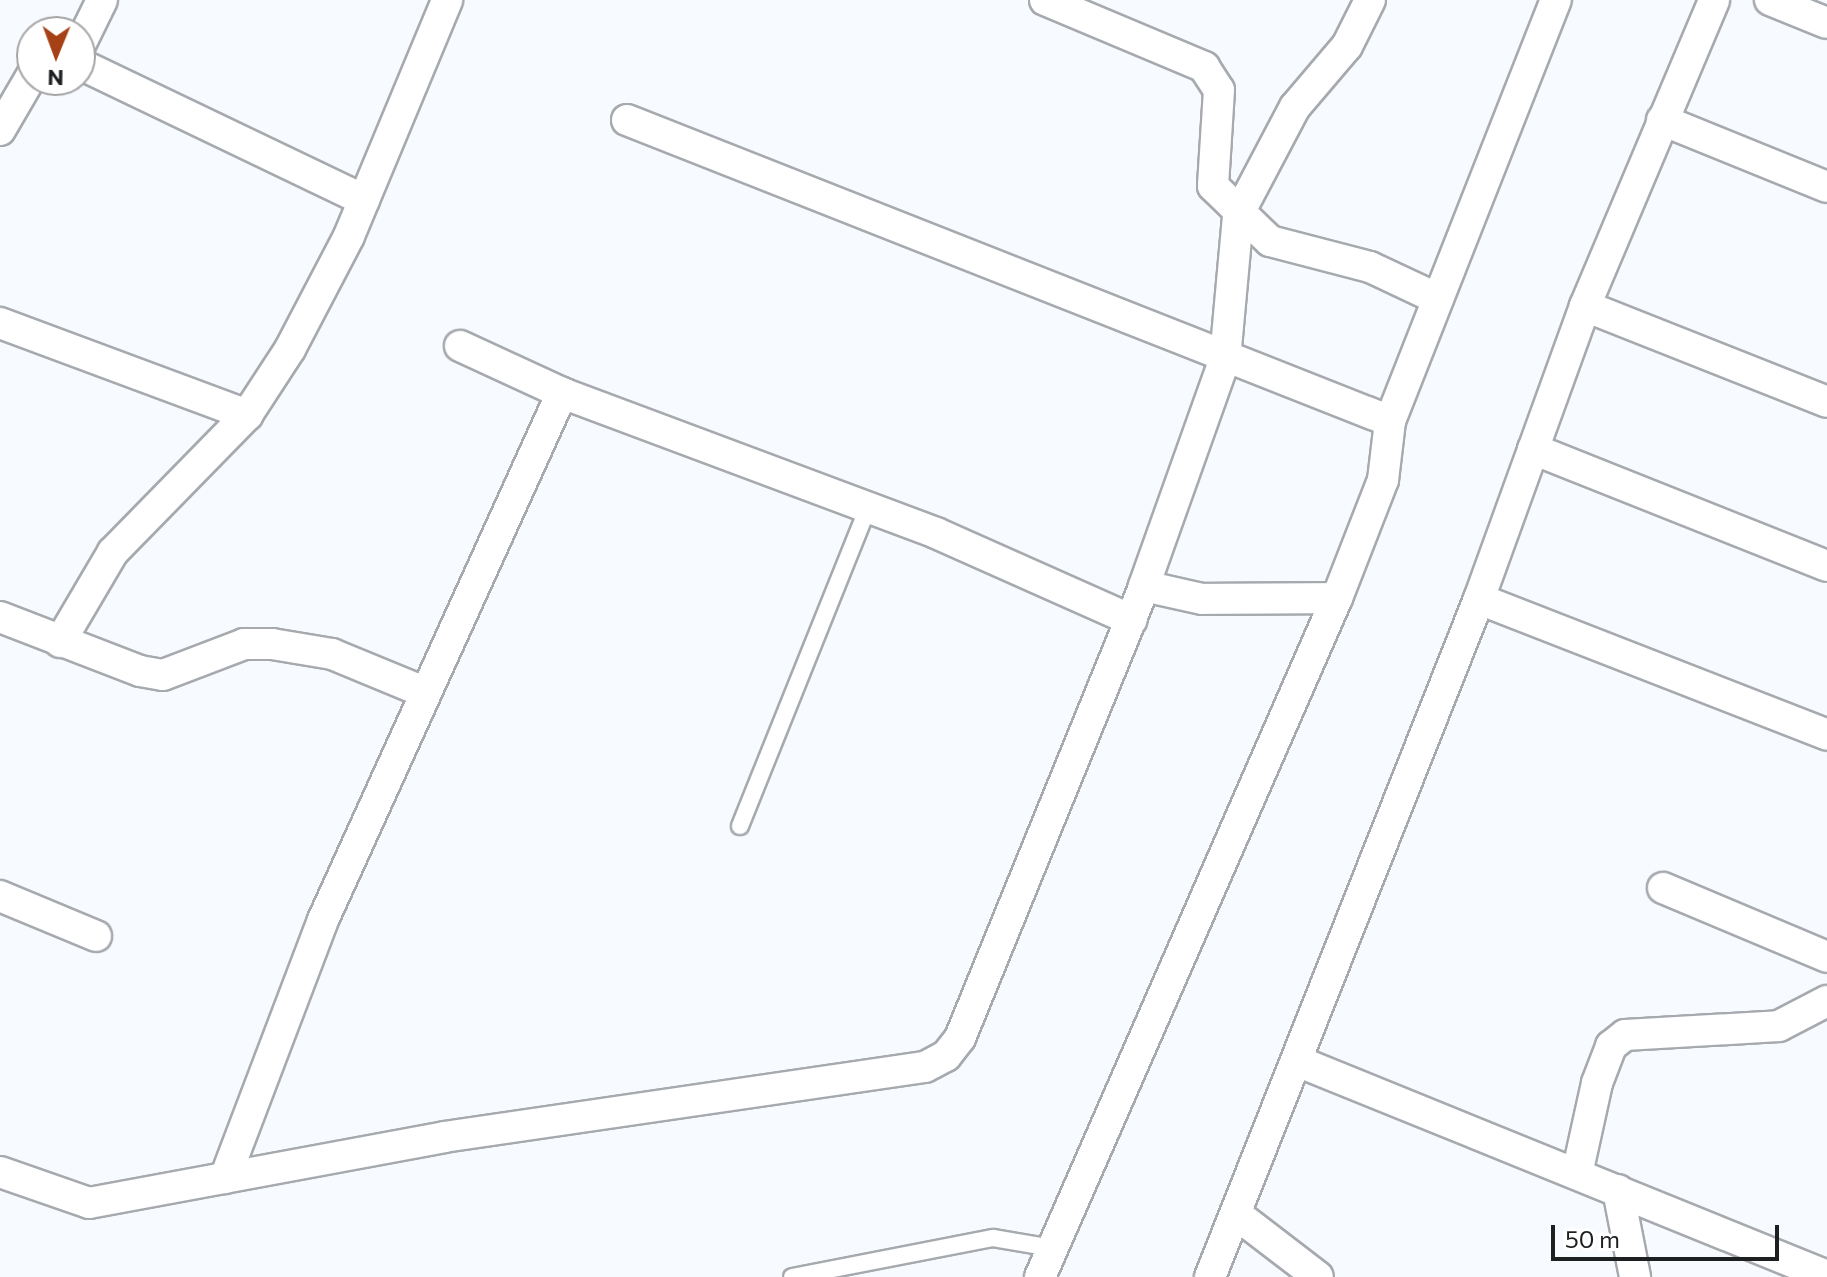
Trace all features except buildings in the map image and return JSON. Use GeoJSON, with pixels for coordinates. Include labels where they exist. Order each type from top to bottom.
{"type":"FeatureCollection","features":[{"type":"Feature","properties":{"kind":"street"},"geometry":{"type":"LineString","coordinates":[[60,642],[113,552],[247,415],[290,349],[364,200],[447,0]]}},
{"type":"Feature","properties":{"kind":"street"},"geometry":{"type":"LineString","coordinates":[[0,1172],[89,1203],[444,1137],[925,1067],[946,1056],[960,1038],[1131,620],[1225,359],[1238,215],[1295,107],[1347,46],[1370,0]]}},
{"type":"Feature","properties":{"kind":"street"},"geometry":{"type":"LineString","coordinates":[[1040,1277],[1337,598],[1383,480],[1390,421],[1556,0]]}},
{"type":"Feature","properties":{"kind":"street"},"geometry":{"type":"LineString","coordinates":[[1210,1277],[1479,599],[1585,306],[1714,0]]}},
{"type":"Feature","properties":{"kind":"street"},"geometry":{"type":"LineString","coordinates":[[1770,0],[1827,23]]}},
{"type":"Feature","properties":{"kind":"street"},"geometry":{"type":"LineString","coordinates":[[1050,1],[1204,67],[1219,90],[1213,186],[1238,215],[1270,241],[1370,267],[1438,299]]}},
{"type":"Feature","properties":{"kind":"street"},"geometry":{"type":"LineString","coordinates":[[96,72],[364,200]]}},
{"type":"Feature","properties":{"kind":"street"},"geometry":{"type":"LineString","coordinates":[[0,130],[20,96]]}},
{"type":"Feature","properties":{"kind":"street"},"geometry":{"type":"LineString","coordinates":[[627,120],[1225,359],[1390,421]]}},
{"type":"Feature","properties":{"kind":"street"},"geometry":{"type":"LineString","coordinates":[[1662,120],[1827,187]]}},
{"type":"Feature","properties":{"kind":"street"},"geometry":{"type":"LineString","coordinates":[[1585,306],[1827,402]]}},
{"type":"Feature","properties":{"kind":"street"},"geometry":{"type":"LineString","coordinates":[[0,323],[247,415]]}},
{"type":"Feature","properties":{"kind":"street"},"geometry":{"type":"LineString","coordinates":[[460,346],[562,393],[868,508],[1131,620]]}},
{"type":"Feature","properties":{"kind":"street"},"geometry":{"type":"LineString","coordinates":[[225,1178],[323,920],[562,393]]}},
{"type":"Feature","properties":{"kind":"street"},"geometry":{"type":"LineString","coordinates":[[1533,449],[1827,566]]}},
{"type":"Feature","properties":{"kind":"street"},"geometry":{"type":"LineString","coordinates":[[1144,586],[1202,599],[1337,598]]}},
{"type":"Feature","properties":{"kind":"street"},"geometry":{"type":"LineString","coordinates":[[1479,599],[1827,735]]}},
{"type":"Feature","properties":{"kind":"street"},"geometry":{"type":"LineString","coordinates":[[0,617],[60,642],[163,675],[229,648],[272,644],[332,654],[424,692]]}},
{"type":"Feature","properties":{"kind":"street"},"geometry":{"type":"LineString","coordinates":[[1663,888],[1827,957]]}},
{"type":"Feature","properties":{"kind":"street"},"geometry":{"type":"LineString","coordinates":[[0,896],[96,936]]}},
{"type":"Feature","properties":{"kind":"street"},"geometry":{"type":"LineString","coordinates":[[1577,1174],[1597,1083],[1611,1046],[1625,1035],[1779,1026],[1827,1001]]}},
{"type":"Feature","properties":{"kind":"street"},"geometry":{"type":"LineString","coordinates":[[1297,1061],[1827,1276]]}},
{"type":"Feature","properties":{"kind":"street"},"geometry":{"type":"LineString","coordinates":[[1618,1190],[1635,1277]]}},
{"type":"Feature","properties":{"kind":"street"},"geometry":{"type":"LineString","coordinates":[[1236,1214],[1318,1277]]}},
{"type":"Feature","properties":{"kind":"lane"},"geometry":{"type":"LineString","coordinates":[[740,826],[868,508]]}},
{"type":"Feature","properties":{"kind":"lane"},"geometry":{"type":"LineString","coordinates":[[792,1277],[993,1238],[1052,1248]]}}]}
